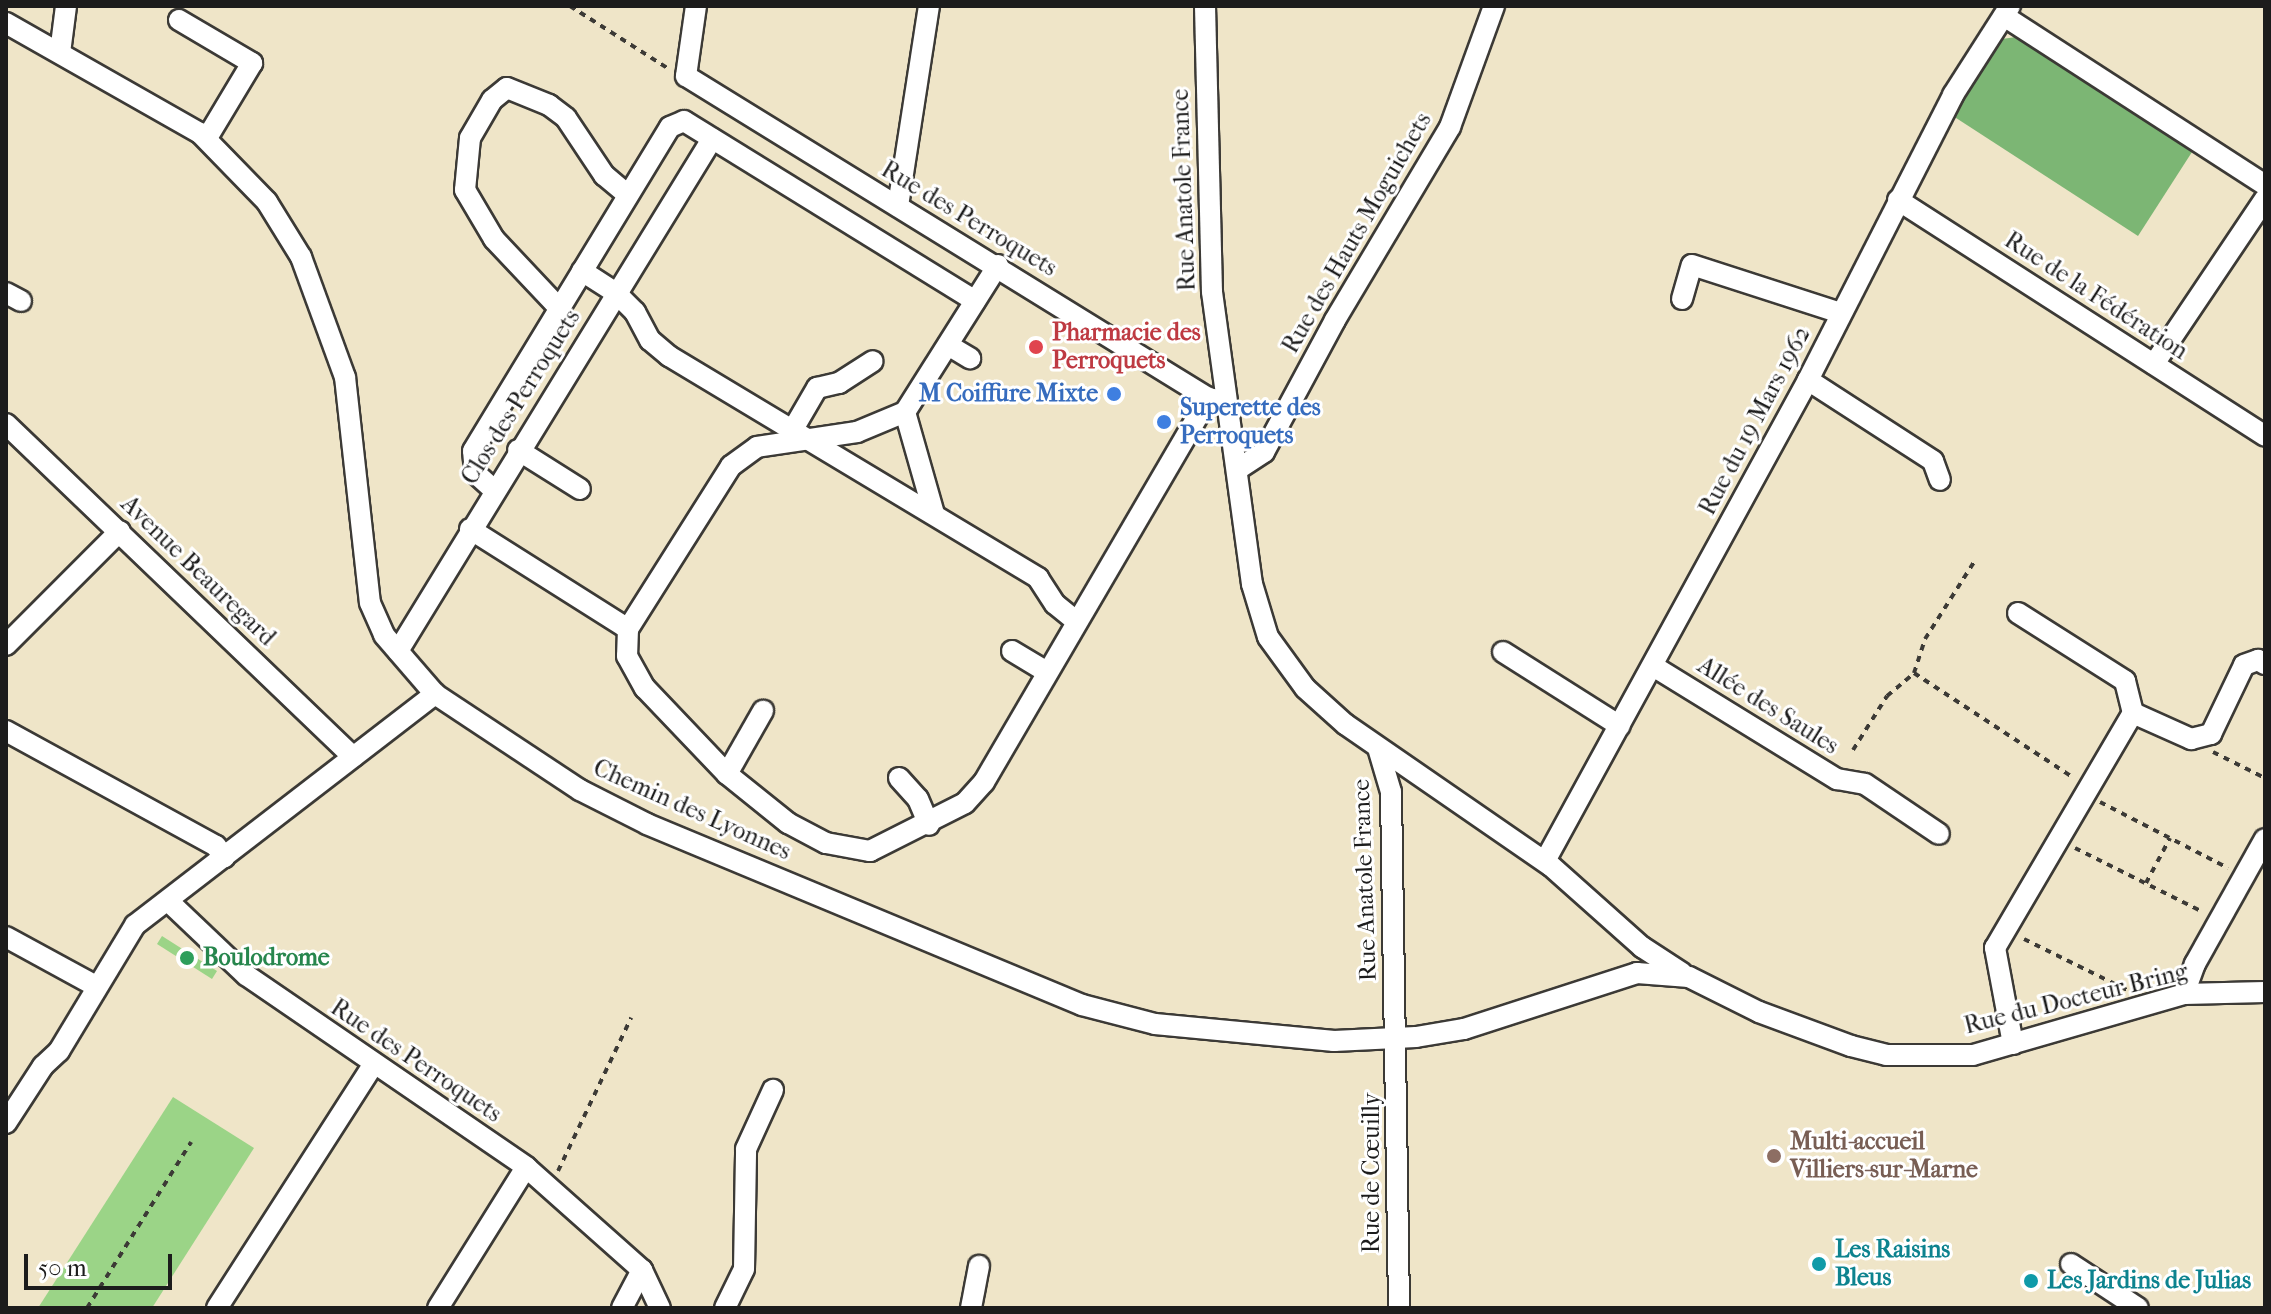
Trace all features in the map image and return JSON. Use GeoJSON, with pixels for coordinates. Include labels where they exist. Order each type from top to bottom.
{"type":"FeatureCollection","features":[{"type":"Feature","properties":{"kind":"street"},"geometry":{"type":"LineString","coordinates":[[60,53],[66,6]]}},
{"type":"Feature","properties":{"kind":"street"},"geometry":{"type":"LineString","coordinates":[[686,76],[696,6]]}},
{"type":"Feature","properties":{"kind":"street"},"geometry":{"type":"LineString","coordinates":[[898,206],[929,6]]}},
{"type":"Feature","properties":{"kind":"street","name":"Rue Anatole France"},"geometry":{"type":"LineString","coordinates":[[1205,6],[1208,235],[1217,400],[1238,469],[1252,584],[1268,637],[1305,688],[1378,748],[1391,792],[1397,1038]]}},
{"type":"Feature","properties":{"kind":"street","name":"Rue des Hauts Moguichets"},"geometry":{"type":"LineString","coordinates":[[1238,469],[1264,452],[1335,320],[1450,127],[1494,6]]}},
{"type":"Feature","properties":{"kind":"street"},"geometry":{"type":"LineString","coordinates":[[2007,11],[2265,185]]}},
{"type":"Feature","properties":{"kind":"street","name":"Rue du 19 Mars 1962"},"geometry":{"type":"LineString","coordinates":[[1545,861],[1808,380],[1953,95],[2007,11]]}},
{"type":"Feature","properties":{"kind":"street"},"geometry":{"type":"LineString","coordinates":[[179,20],[252,63],[207,138]]}},
{"type":"Feature","properties":{"kind":"street","name":"Chemin des Lyonnes"},"geometry":{"type":"LineString","coordinates":[[6,23],[207,138],[267,202],[301,257],[338,349],[370,603],[384,635],[435,694],[580,790],[647,824],[1082,1005],[1169,1026],[1334,1041],[1397,1038]]}},
{"type":"Feature","properties":{"kind":"street","name":"Rue des Perroquets"},"geometry":{"type":"LineString","coordinates":[[686,76],[1217,400]]}},
{"type":"Feature","properties":{"kind":"street"},"geometry":{"type":"LineString","coordinates":[[559,308],[494,239],[465,190],[470,138],[492,100],[507,88],[549,105],[566,118],[604,175],[628,195]]}},
{"type":"Feature","properties":{"kind":"street"},"geometry":{"type":"LineString","coordinates":[[494,490],[475,473],[473,451],[670,127],[684,121],[975,301]]}},
{"type":"Feature","properties":{"kind":"street","name":"Clos des Perroquets"},"geometry":{"type":"LineString","coordinates":[[398,651],[518,450],[712,139]]}},
{"type":"Feature","properties":{"kind":"street"},"geometry":{"type":"LineString","coordinates":[[2154,364],[2265,199]]}},
{"type":"Feature","properties":{"kind":"street","name":"Rue de la Fédération"},"geometry":{"type":"LineString","coordinates":[[1898,200],[2265,436]]}},
{"type":"Feature","properties":{"kind":"street"},"geometry":{"type":"LineString","coordinates":[[998,265],[905,412],[857,432],[796,434],[757,447],[731,466],[628,629],[627,656],[645,688],[727,774],[788,823],[826,843],[870,851],[929,825],[965,803],[984,782],[1076,621],[1217,400]]}},
{"type":"Feature","properties":{"kind":"street"},"geometry":{"type":"LineString","coordinates":[[1682,299],[1692,265],[1841,313]]}},
{"type":"Feature","properties":{"kind":"street"},"geometry":{"type":"LineString","coordinates":[[582,271],[616,293],[635,312],[650,340],[669,356],[1038,578],[1055,604],[1076,621]]}},
{"type":"Feature","properties":{"kind":"street"},"geometry":{"type":"LineString","coordinates":[[948,345],[970,358]]}},
{"type":"Feature","properties":{"kind":"street"},"geometry":{"type":"LineString","coordinates":[[796,434],[817,388],[839,383],[873,361]]}},
{"type":"Feature","properties":{"kind":"street"},"geometry":{"type":"LineString","coordinates":[[1808,380],[1933,461],[1940,480]]}},
{"type":"Feature","properties":{"kind":"street"},"geometry":{"type":"LineString","coordinates":[[905,412],[934,514]]}},
{"type":"Feature","properties":{"kind":"street","name":"Avenue Beauregard"},"geometry":{"type":"LineString","coordinates":[[6,424],[353,757]]}},
{"type":"Feature","properties":{"kind":"street"},"geometry":{"type":"LineString","coordinates":[[518,450],[580,489]]}},
{"type":"Feature","properties":{"kind":"street"},"geometry":{"type":"LineString","coordinates":[[470,529],[628,629]]}},
{"type":"Feature","properties":{"kind":"street"},"geometry":{"type":"LineString","coordinates":[[6,645],[120,531]]}},
{"type":"Feature","properties":{"kind":"street"},"geometry":{"type":"LineString","coordinates":[[2013,1044],[1995,948],[2056,838],[2133,713],[2125,681],[2018,613]]}},
{"type":"Feature","properties":{"kind":"street"},"geometry":{"type":"LineString","coordinates":[[1012,651],[1047,672]]}},
{"type":"Feature","properties":{"kind":"street"},"geometry":{"type":"LineString","coordinates":[[1503,652],[1620,726]]}},
{"type":"Feature","properties":{"kind":"street"},"geometry":{"type":"LineString","coordinates":[[2133,713],[2191,739],[2211,734],[2244,665],[2258,660],[2265,664]]}},
{"type":"Feature","properties":{"kind":"street","name":"Allée des Saules"},"geometry":{"type":"LineString","coordinates":[[1653,666],[1837,779],[1865,784],[1939,834]]}},
{"type":"Feature","properties":{"kind":"street"},"geometry":{"type":"LineString","coordinates":[[6,1123],[43,1066],[59,1051],[135,925],[435,694]]}},
{"type":"Feature","properties":{"kind":"street"},"geometry":{"type":"LineString","coordinates":[[727,774],[763,711]]}},
{"type":"Feature","properties":{"kind":"street"},"geometry":{"type":"LineString","coordinates":[[6,731],[216,846],[224,857]]}},
{"type":"Feature","properties":{"kind":"street"},"geometry":{"type":"LineString","coordinates":[[1378,748],[1545,861],[1642,947],[1689,977]]}},
{"type":"Feature","properties":{"kind":"street"},"geometry":{"type":"LineString","coordinates":[[1391,792],[1404,780],[1422,775]]}},
{"type":"Feature","properties":{"kind":"street"},"geometry":{"type":"LineString","coordinates":[[899,778],[918,799],[929,825]]}},
{"type":"Feature","properties":{"kind":"street"},"geometry":{"type":"LineString","coordinates":[[2184,994],[2219,921],[2265,839]]}},
{"type":"Feature","properties":{"kind":"street","name":"Rue des Perroquets"},"geometry":{"type":"LineString","coordinates":[[168,901],[246,975],[373,1065],[526,1167],[642,1270],[660,1308]]}},
{"type":"Feature","properties":{"kind":"street"},"geometry":{"type":"LineString","coordinates":[[6,937],[96,986]]}},
{"type":"Feature","properties":{"kind":"street"},"geometry":{"type":"LineString","coordinates":[[1637,973],[1644,961],[1642,947]]}},
{"type":"Feature","properties":{"kind":"street","name":"Rue du Docteur Bring"},"geometry":{"type":"LineString","coordinates":[[1397,1038],[1464,1029],[1637,973],[1689,977],[1819,1036],[1886,1055],[1973,1055],[2184,994],[2265,992]]}},
{"type":"Feature","properties":{"kind":"street","name":"Rue de Cœuilly"},"geometry":{"type":"LineString","coordinates":[[1397,1038],[1399,1308]]}},
{"type":"Feature","properties":{"kind":"street"},"geometry":{"type":"LineString","coordinates":[[217,1308],[373,1065]]}},
{"type":"Feature","properties":{"kind":"street"},"geometry":{"type":"LineString","coordinates":[[725,1308],[744,1269],[746,1149],[773,1090]]}},
{"type":"Feature","properties":{"kind":"street"},"geometry":{"type":"LineString","coordinates":[[438,1308],[526,1167]]}},
{"type":"Feature","properties":{"kind":"street"},"geometry":{"type":"LineString","coordinates":[[2071,1264],[2138,1308]]}},
{"type":"Feature","properties":{"kind":"street"},"geometry":{"type":"LineString","coordinates":[[971,1308],[979,1266]]}},
{"type":"Feature","properties":{"kind":"street"},"geometry":{"type":"LineString","coordinates":[[622,1308],[642,1270]]}},
{"type":"Feature","properties":{"kind":"path"},"geometry":{"type":"LineString","coordinates":[[570,6],[686,76]]}},
{"type":"Feature","properties":{"kind":"path"},"geometry":{"type":"LineString","coordinates":[[1853,750],[1887,696],[1914,673],[1925,639],[1976,559]]}},
{"type":"Feature","properties":{"kind":"path"},"geometry":{"type":"LineString","coordinates":[[1914,673],[2087,787],[2100,802],[2244,876]]}},
{"type":"Feature","properties":{"kind":"path"},"geometry":{"type":"LineString","coordinates":[[2199,737],[2212,752],[2265,778]]}},
{"type":"Feature","properties":{"kind":"path"},"geometry":{"type":"LineString","coordinates":[[2056,838],[2219,921]]}},
{"type":"Feature","properties":{"kind":"path"},"geometry":{"type":"LineString","coordinates":[[2146,883],[2170,838]]}},
{"type":"Feature","properties":{"kind":"path"},"geometry":{"type":"LineString","coordinates":[[2004,929],[2132,992]]}},
{"type":"Feature","properties":{"kind":"path"},"geometry":{"type":"LineString","coordinates":[[550,1188],[631,1018]]}},
{"type":"Feature","properties":{"kind":"path"},"geometry":{"type":"LineString","coordinates":[[87,1308],[191,1142]]}},
{"type":"Feature","properties":{"kind":"green space"},"geometry":{"type":"Polygon","coordinates":[[[2016,37],[2192,152],[2138,236],[1953,116],[2002,39],[2016,37]]]}},
{"type":"Feature","properties":{"kind":"green space","name":"Boulodrome"},"geometry":{"type":"Polygon","coordinates":[[[162,936],[217,971],[212,979],[157,944],[162,936]]]}},
{"type":"Feature","properties":{"kind":"green space"},"geometry":{"type":"Polygon","coordinates":[[[173,1097],[254,1148],[152,1308],[38,1308],[173,1097]]]}},
{"type":"Feature","properties":{"kind":"place","name":"Pharmacie des Perroquets"},"geometry":{"type":"Point","coordinates":[1036,347]}},
{"type":"Feature","properties":{"kind":"place","name":"M Coiffure Mixte"},"geometry":{"type":"Point","coordinates":[1114,394]}},
{"type":"Feature","properties":{"kind":"place","name":"Superette des Perroquets"},"geometry":{"type":"Point","coordinates":[1164,422]}},
{"type":"Feature","properties":{"kind":"place","name":"Boulodrome"},"geometry":{"type":"Point","coordinates":[187,958]}},
{"type":"Feature","properties":{"kind":"place","name":"Multi-accueil Villiers-sur-Marne"},"geometry":{"type":"Point","coordinates":[1774,1156]}},
{"type":"Feature","properties":{"kind":"place","name":"Les Raisins Bleus"},"geometry":{"type":"Point","coordinates":[1819,1264]}},
{"type":"Feature","properties":{"kind":"place","name":"Les Jardins de Julias"},"geometry":{"type":"Point","coordinates":[2031,1281]}}]}
